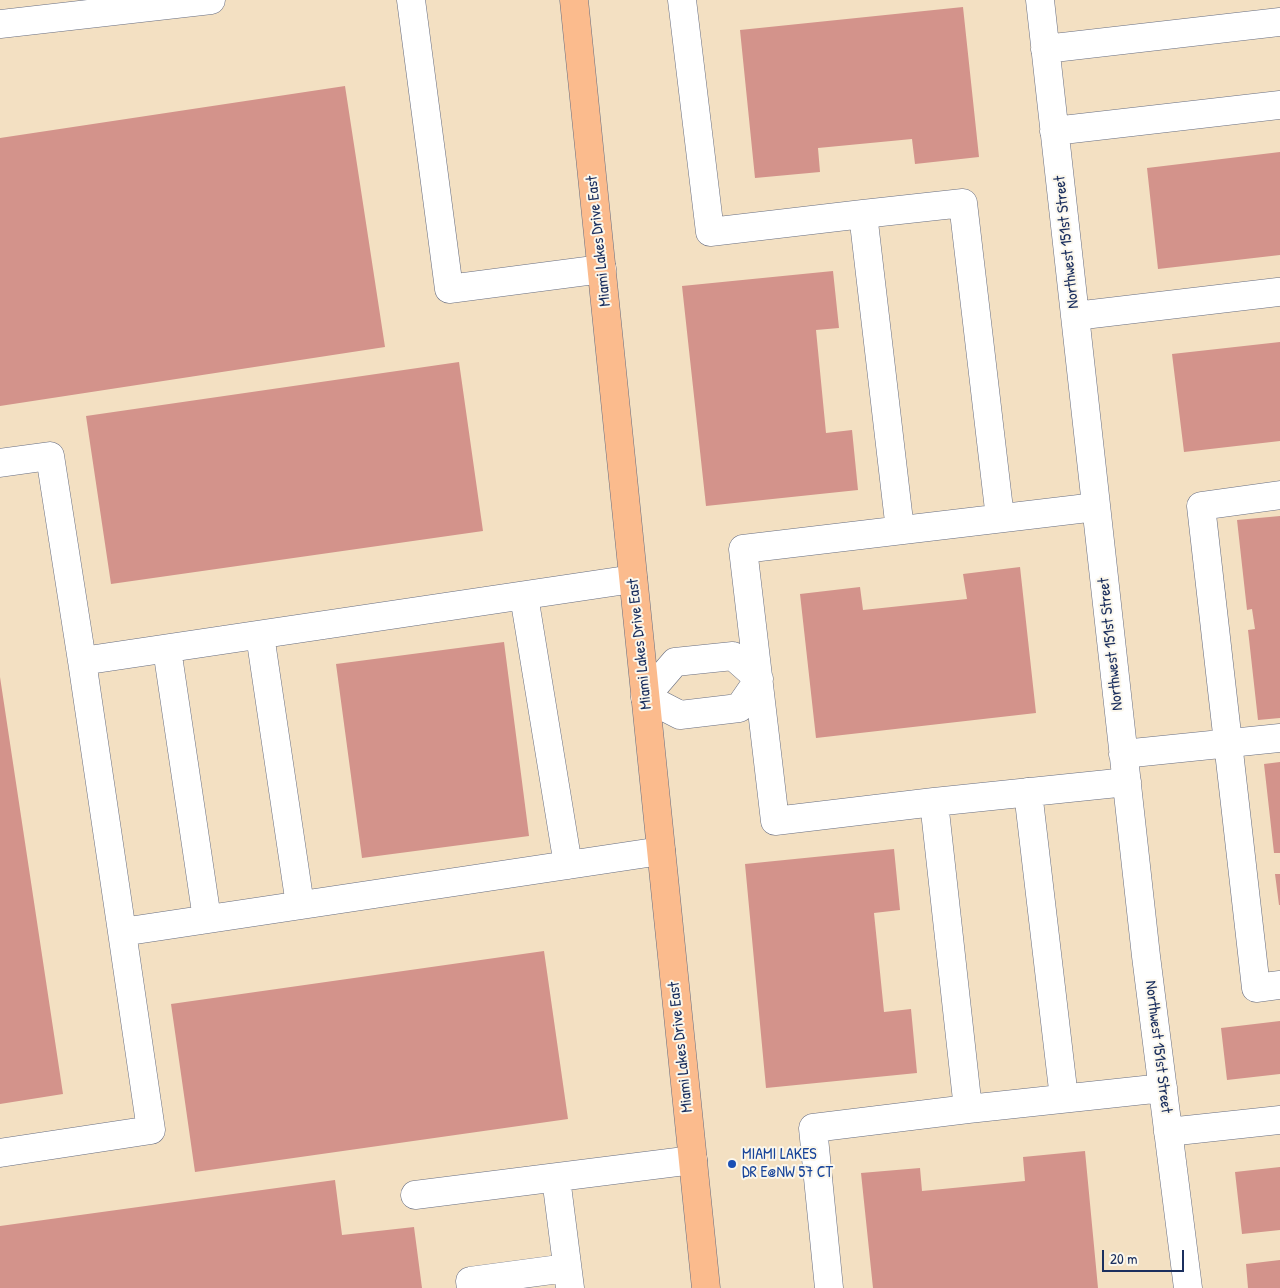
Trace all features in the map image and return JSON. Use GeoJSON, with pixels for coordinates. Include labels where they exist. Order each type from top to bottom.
{"type":"FeatureCollection","features":[{"type":"Feature","properties":{"kind":"main road","name":"Miami Lakes Drive East"},"geometry":{"type":"LineString","coordinates":[[574,0],[706,1288]]}},
{"type":"Feature","properties":{"kind":"street"},"geometry":{"type":"LineString","coordinates":[[0,24],[211,0]]}},
{"type":"Feature","properties":{"kind":"street"},"geometry":{"type":"LineString","coordinates":[[410,0],[449,290],[602,269]]}},
{"type":"Feature","properties":{"kind":"street"},"geometry":{"type":"LineString","coordinates":[[682,0],[710,232],[963,203],[1000,518]]}},
{"type":"Feature","properties":{"kind":"street","name":"Northwest 151st Street"},"geometry":{"type":"LineString","coordinates":[[1040,0],[1127,782],[1188,1288]]}},
{"type":"Feature","properties":{"kind":"street"},"geometry":{"type":"LineString","coordinates":[[1045,49],[1280,22]]}},
{"type":"Feature","properties":{"kind":"street"},"geometry":{"type":"LineString","coordinates":[[1054,131],[1280,105]]}},
{"type":"Feature","properties":{"kind":"street"},"geometry":{"type":"LineString","coordinates":[[863,214],[900,530]]}},
{"type":"Feature","properties":{"kind":"street"},"geometry":{"type":"LineString","coordinates":[[1075,316],[1278,292]]}},
{"type":"Feature","properties":{"kind":"street"},"geometry":{"type":"LineString","coordinates":[[0,463],[50,456],[151,1130],[0,1152]]}},
{"type":"Feature","properties":{"kind":"street"},"geometry":{"type":"LineString","coordinates":[[1280,494],[1201,506],[1256,988],[1280,985]]}},
{"type":"Feature","properties":{"kind":"street"},"geometry":{"type":"LineString","coordinates":[[1096,507],[743,548],[776,821],[1127,782]]}},
{"type":"Feature","properties":{"kind":"street"},"geometry":{"type":"LineString","coordinates":[[82,661],[633,579]]}},
{"type":"Feature","properties":{"kind":"street"},"geometry":{"type":"LineString","coordinates":[[524,596],[568,865]]}},
{"type":"Feature","properties":{"kind":"street"},"geometry":{"type":"LineString","coordinates":[[260,635],[300,905]]}},
{"type":"Feature","properties":{"kind":"street"},"geometry":{"type":"LineString","coordinates":[[167,648],[208,919]]}},
{"type":"Feature","properties":{"kind":"street"},"geometry":{"type":"LineString","coordinates":[[733,656],[759,679],[739,708],[680,715],[645,697],[675,662],[733,656]]}},
{"type":"Feature","properties":{"kind":"street"},"geometry":{"type":"LineString","coordinates":[[1124,754],[1280,738]]}},
{"type":"Feature","properties":{"kind":"street"},"geometry":{"type":"LineString","coordinates":[[1028,792],[1064,1098]]}},
{"type":"Feature","properties":{"kind":"street"},"geometry":{"type":"LineString","coordinates":[[934,802],[968,1109]]}},
{"type":"Feature","properties":{"kind":"street"},"geometry":{"type":"LineString","coordinates":[[122,932],[661,851]]}},
{"type":"Feature","properties":{"kind":"street"},"geometry":{"type":"LineString","coordinates":[[829,1288],[813,1128],[1163,1088]]}},
{"type":"Feature","properties":{"kind":"street"},"geometry":{"type":"LineString","coordinates":[[1168,1132],[1280,1120]]}},
{"type":"Feature","properties":{"kind":"street"},"geometry":{"type":"LineString","coordinates":[[415,1195],[693,1160]]}},
{"type":"Feature","properties":{"kind":"street"},"geometry":{"type":"LineString","coordinates":[[471,1288],[470,1280],[568,1278],[556,1178]]}},
{"type":"Feature","properties":{"kind":"building"},"geometry":{"type":"Polygon","coordinates":[[[963,7],[979,157],[915,164],[912,139],[818,148],[820,172],[755,178],[740,30],[963,7]]]}},
{"type":"Feature","properties":{"kind":"building"},"geometry":{"type":"Polygon","coordinates":[[[345,86],[385,347],[0,406],[0,138],[345,86]]]}},
{"type":"Feature","properties":{"kind":"building"},"geometry":{"type":"Polygon","coordinates":[[[1280,152],[1280,255],[1158,269],[1147,168],[1280,152]]]}},
{"type":"Feature","properties":{"kind":"building"},"geometry":{"type":"Polygon","coordinates":[[[833,271],[839,328],[816,330],[826,433],[852,430],[858,490],[706,506],[682,286],[833,271]]]}},
{"type":"Feature","properties":{"kind":"building"},"geometry":{"type":"Polygon","coordinates":[[[1280,342],[1280,441],[1184,452],[1172,354],[1280,342]]]}},
{"type":"Feature","properties":{"kind":"building"},"geometry":{"type":"Polygon","coordinates":[[[459,362],[483,531],[111,584],[86,416],[459,362]]]}},
{"type":"Feature","properties":{"kind":"building"},"geometry":{"type":"Polygon","coordinates":[[[1280,516],[1280,718],[1258,720],[1248,630],[1255,629],[1252,609],[1247,610],[1237,520],[1280,516]]]}},
{"type":"Feature","properties":{"kind":"building"},"geometry":{"type":"Polygon","coordinates":[[[1020,567],[1036,713],[816,738],[800,594],[860,587],[863,610],[967,599],[963,574],[1020,567]]]}},
{"type":"Feature","properties":{"kind":"building"},"geometry":{"type":"Polygon","coordinates":[[[504,642],[529,836],[362,858],[336,664],[504,642]]]}},
{"type":"Feature","properties":{"kind":"building"},"geometry":{"type":"Polygon","coordinates":[[[0,677],[63,1094],[0,1104],[0,677]]]}},
{"type":"Feature","properties":{"kind":"building"},"geometry":{"type":"Polygon","coordinates":[[[1280,762],[1280,853],[1274,853],[1264,764],[1280,762]]]}},
{"type":"Feature","properties":{"kind":"building"},"geometry":{"type":"Polygon","coordinates":[[[894,849],[900,910],[874,913],[884,1012],[911,1009],[917,1073],[766,1088],[745,864],[894,849]]]}},
{"type":"Feature","properties":{"kind":"building"},"geometry":{"type":"Polygon","coordinates":[[[1275,874],[1280,874],[1280,905],[1279,905],[1275,874]]]}},
{"type":"Feature","properties":{"kind":"building"},"geometry":{"type":"Polygon","coordinates":[[[544,951],[568,1119],[195,1172],[171,1004],[544,951]]]}},
{"type":"Feature","properties":{"kind":"building"},"geometry":{"type":"Polygon","coordinates":[[[1280,1021],[1280,1074],[1227,1080],[1221,1028],[1280,1021]]]}},
{"type":"Feature","properties":{"kind":"building"},"geometry":{"type":"Polygon","coordinates":[[[1085,1151],[1098,1288],[873,1288],[861,1173],[920,1168],[922,1191],[1025,1181],[1023,1157],[1085,1151]]]}},
{"type":"Feature","properties":{"kind":"building"},"geometry":{"type":"Polygon","coordinates":[[[1280,1167],[1280,1230],[1242,1234],[1235,1172],[1280,1167]]]}},
{"type":"Feature","properties":{"kind":"building"},"geometry":{"type":"Polygon","coordinates":[[[335,1180],[342,1235],[414,1227],[422,1288],[0,1288],[0,1226],[335,1180]]]}},
{"type":"Feature","properties":{"kind":"building"},"geometry":{"type":"Polygon","coordinates":[[[1280,1260],[1280,1288],[1248,1288],[1246,1264],[1280,1260]]]}},
{"type":"Feature","properties":{"kind":"place","name":"MIAMI LAKES DR E@NW 57 CT"},"geometry":{"type":"Point","coordinates":[732,1164]}}]}
